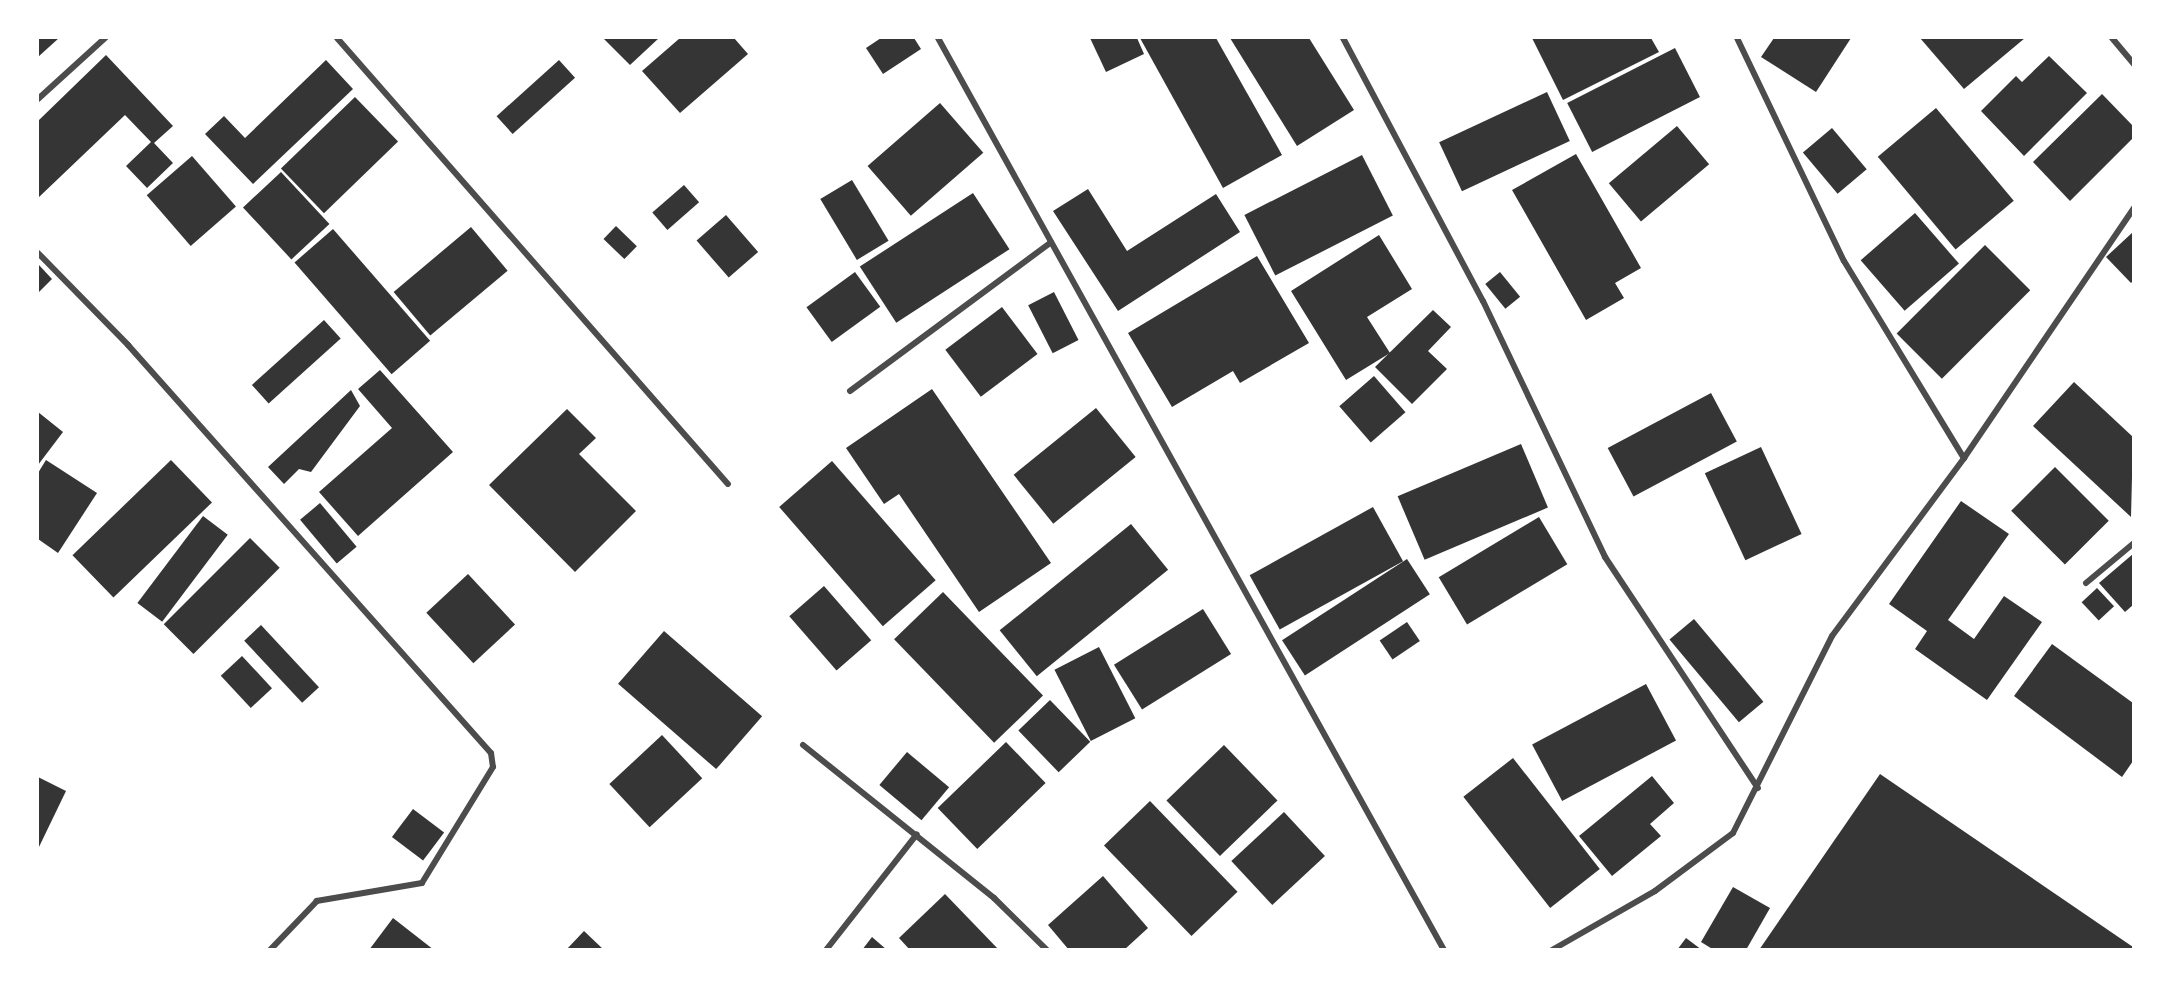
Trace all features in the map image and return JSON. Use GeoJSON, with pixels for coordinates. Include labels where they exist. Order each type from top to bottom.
{"type":"FeatureCollection","features":[{"type":"Feature","properties":{"kind":"street"},"geometry":{"type":"LineString","coordinates":[[38,99],[105,38]]}},
{"type":"Feature","properties":{"kind":"street"},"geometry":{"type":"LineString","coordinates":[[337,38],[728,484]]}},
{"type":"Feature","properties":{"kind":"street"},"geometry":{"type":"LineString","coordinates":[[938,38],[1444,950]]}},
{"type":"Feature","properties":{"kind":"street"},"geometry":{"type":"LineString","coordinates":[[1343,38],[1483,301],[1605,557],[1758,788]]}},
{"type":"Feature","properties":{"kind":"street"},"geometry":{"type":"LineString","coordinates":[[1737,38],[1844,261],[1964,458]]}},
{"type":"Feature","properties":{"kind":"street"},"geometry":{"type":"LineString","coordinates":[[2112,38],[2133,64]]}},
{"type":"Feature","properties":{"kind":"street"},"geometry":{"type":"LineString","coordinates":[[1552,950],[1710,853],[1745,817],[1832,636],[1964,458],[2133,208]]}},
{"type":"Feature","properties":{"kind":"street"},"geometry":{"type":"LineString","coordinates":[[850,391],[1051,243]]}},
{"type":"Feature","properties":{"kind":"street"},"geometry":{"type":"LineString","coordinates":[[38,253],[128,345],[491,753],[493,767],[422,884],[317,900],[270,950]]}},
{"type":"Feature","properties":{"kind":"street"},"geometry":{"type":"LineString","coordinates":[[2086,583],[2133,543]]}},
{"type":"Feature","properties":{"kind":"street"},"geometry":{"type":"LineString","coordinates":[[803,745],[917,834],[1047,950]]}},
{"type":"Feature","properties":{"kind":"street"},"geometry":{"type":"LineString","coordinates":[[826,950],[917,834]]}},
{"type":"Feature","properties":{"kind":"building"},"geometry":{"type":"Polygon","coordinates":[[[38,38],[59,38],[38,57],[38,38]]]}},
{"type":"Feature","properties":{"kind":"building"},"geometry":{"type":"Polygon","coordinates":[[[603,38],[659,38],[630,65],[603,38]]]}},
{"type":"Feature","properties":{"kind":"building"},"geometry":{"type":"Polygon","coordinates":[[[680,38],[734,38],[748,54],[680,113],[642,71],[680,38]]]}},
{"type":"Feature","properties":{"kind":"building"},"geometry":{"type":"Polygon","coordinates":[[[881,38],[914,38],[921,49],[883,74],[866,48],[881,38]]]}},
{"type":"Feature","properties":{"kind":"building"},"geometry":{"type":"Polygon","coordinates":[[[1090,38],[1137,38],[1144,54],[1106,72],[1090,38]]]}},
{"type":"Feature","properties":{"kind":"building"},"geometry":{"type":"Polygon","coordinates":[[[1140,38],[1216,38],[1282,155],[1223,188],[1140,38]]]}},
{"type":"Feature","properties":{"kind":"building"},"geometry":{"type":"Polygon","coordinates":[[[1230,38],[1309,38],[1354,110],[1297,146],[1230,38]]]}},
{"type":"Feature","properties":{"kind":"building"},"geometry":{"type":"Polygon","coordinates":[[[1532,38],[1651,38],[1659,52],[1563,100],[1532,38]]]}},
{"type":"Feature","properties":{"kind":"building"},"geometry":{"type":"Polygon","coordinates":[[[1774,38],[1851,38],[1816,92],[1761,57],[1774,38]]]}},
{"type":"Feature","properties":{"kind":"building"},"geometry":{"type":"Polygon","coordinates":[[[1920,38],[2025,38],[1964,89],[1920,38]]]}},
{"type":"Feature","properties":{"kind":"building"},"geometry":{"type":"Polygon","coordinates":[[[1675,48],[1700,97],[1592,152],[1567,103],[1675,48]]]}},
{"type":"Feature","properties":{"kind":"building"},"geometry":{"type":"Polygon","coordinates":[[[106,55],[173,126],[154,143],[173,163],[147,188],[126,166],[151,142],[125,115],[38,198],[38,121],[106,55]]]}},
{"type":"Feature","properties":{"kind":"building"},"geometry":{"type":"Polygon","coordinates":[[[2049,56],[2087,93],[2024,156],[1981,111],[2016,76],[2022,82],[2049,56]]]}},
{"type":"Feature","properties":{"kind":"building"},"geometry":{"type":"Polygon","coordinates":[[[326,60],[353,89],[253,184],[205,134],[224,116],[245,138],[326,60]]]}},
{"type":"Feature","properties":{"kind":"building"},"geometry":{"type":"Polygon","coordinates":[[[559,60],[575,78],[513,134],[497,116],[559,60]]]}},
{"type":"Feature","properties":{"kind":"building"},"geometry":{"type":"Polygon","coordinates":[[[1547,92],[1570,141],[1462,191],[1439,142],[1547,92]]]}},
{"type":"Feature","properties":{"kind":"building"},"geometry":{"type":"Polygon","coordinates":[[[2102,94],[2133,126],[2133,138],[2070,201],[2033,162],[2102,94]]]}},
{"type":"Feature","properties":{"kind":"building"},"geometry":{"type":"Polygon","coordinates":[[[355,97],[398,142],[324,213],[281,169],[355,97]]]}},
{"type":"Feature","properties":{"kind":"building"},"geometry":{"type":"Polygon","coordinates":[[[940,103],[983,153],[911,216],[868,166],[940,103]]]}},
{"type":"Feature","properties":{"kind":"building"},"geometry":{"type":"Polygon","coordinates":[[[1936,108],[2014,201],[1956,250],[1878,157],[1936,108]]]}},
{"type":"Feature","properties":{"kind":"building"},"geometry":{"type":"Polygon","coordinates":[[[1677,126],[1709,164],[1641,222],[1609,183],[1677,126]]]}},
{"type":"Feature","properties":{"kind":"building"},"geometry":{"type":"Polygon","coordinates":[[[1832,128],[1867,169],[1838,194],[1803,152],[1832,128]]]}},
{"type":"Feature","properties":{"kind":"building"},"geometry":{"type":"Polygon","coordinates":[[[1576,154],[1641,268],[1615,283],[1624,298],[1586,320],[1512,190],[1576,154]]]}},
{"type":"Feature","properties":{"kind":"building"},"geometry":{"type":"Polygon","coordinates":[[[1362,155],[1393,216],[1275,276],[1244,215],[1362,155]]]}},
{"type":"Feature","properties":{"kind":"building"},"geometry":{"type":"Polygon","coordinates":[[[192,156],[236,207],[191,246],[147,195],[192,156]]]}},
{"type":"Feature","properties":{"kind":"building"},"geometry":{"type":"Polygon","coordinates":[[[281,172],[329,224],[291,259],[243,207],[281,172]]]}},
{"type":"Feature","properties":{"kind":"building"},"geometry":{"type":"Polygon","coordinates":[[[852,180],[889,241],[857,260],[820,199],[852,180]]]}},
{"type":"Feature","properties":{"kind":"building"},"geometry":{"type":"Polygon","coordinates":[[[684,185],[699,202],[667,230],[652,213],[684,185]]]}},
{"type":"Feature","properties":{"kind":"building"},"geometry":{"type":"Polygon","coordinates":[[[1088,189],[1127,251],[1216,194],[1240,232],[1118,311],[1053,211],[1088,189]]]}},
{"type":"Feature","properties":{"kind":"building"},"geometry":{"type":"Polygon","coordinates":[[[973,193],[1009,249],[896,323],[860,267],[973,193]]]}},
{"type":"Feature","properties":{"kind":"building"},"geometry":{"type":"Polygon","coordinates":[[[1915,213],[1959,264],[1905,311],[1861,260],[1915,213]]]}},
{"type":"Feature","properties":{"kind":"building"},"geometry":{"type":"Polygon","coordinates":[[[726,215],[758,252],[729,278],[697,241],[726,215]]]}},
{"type":"Feature","properties":{"kind":"building"},"geometry":{"type":"Polygon","coordinates":[[[616,226],[637,246],[624,259],[603,239],[616,226]]]}},
{"type":"Feature","properties":{"kind":"building"},"geometry":{"type":"Polygon","coordinates":[[[471,227],[508,271],[430,336],[394,292],[471,227]]]}},
{"type":"Feature","properties":{"kind":"building"},"geometry":{"type":"Polygon","coordinates":[[[333,229],[430,341],[392,374],[295,262],[333,229]]]}},
{"type":"Feature","properties":{"kind":"building"},"geometry":{"type":"Polygon","coordinates":[[[2133,232],[2133,281],[2131,283],[2106,257],[2133,232]]]}},
{"type":"Feature","properties":{"kind":"building"},"geometry":{"type":"Polygon","coordinates":[[[1379,235],[1412,289],[1367,317],[1390,353],[1346,380],[1291,291],[1379,235]]]}},
{"type":"Feature","properties":{"kind":"building"},"geometry":{"type":"Polygon","coordinates":[[[1985,245],[2030,290],[1942,379],[1897,333],[1985,245]]]}},
{"type":"Feature","properties":{"kind":"building"},"geometry":{"type":"Polygon","coordinates":[[[1257,256],[1309,343],[1240,383],[1233,371],[1172,407],[1128,333],[1257,256]]]}},
{"type":"Feature","properties":{"kind":"building"},"geometry":{"type":"Polygon","coordinates":[[[38,264],[52,279],[38,293],[38,264]]]}},
{"type":"Feature","properties":{"kind":"building"},"geometry":{"type":"Polygon","coordinates":[[[855,272],[880,307],[832,342],[806,307],[855,272]]]}},
{"type":"Feature","properties":{"kind":"building"},"geometry":{"type":"Polygon","coordinates":[[[1500,272],[1520,297],[1505,309],[1485,284],[1500,272]]]}},
{"type":"Feature","properties":{"kind":"building"},"geometry":{"type":"Polygon","coordinates":[[[1054,292],[1079,340],[1053,353],[1028,305],[1054,292]]]}},
{"type":"Feature","properties":{"kind":"building"},"geometry":{"type":"Polygon","coordinates":[[[1002,307],[1038,354],[981,397],[945,350],[1002,307]]]}},
{"type":"Feature","properties":{"kind":"building"},"geometry":{"type":"Polygon","coordinates":[[[1433,310],[1451,327],[1428,351],[1447,369],[1412,404],[1375,367],[1433,310]]]}},
{"type":"Feature","properties":{"kind":"building"},"geometry":{"type":"Polygon","coordinates":[[[324,320],[341,339],[269,403],[252,385],[324,320]]]}},
{"type":"Feature","properties":{"kind":"building"},"geometry":{"type":"Polygon","coordinates":[[[380,370],[453,452],[358,536],[319,492],[392,428],[358,389],[380,370]]]}},
{"type":"Feature","properties":{"kind":"building"},"geometry":{"type":"Polygon","coordinates":[[[1374,376],[1405,412],[1371,442],[1339,406],[1374,376]]]}},
{"type":"Feature","properties":{"kind":"building"},"geometry":{"type":"Polygon","coordinates":[[[2074,382],[2133,437],[2131,517],[2033,426],[2074,382]]]}},
{"type":"Feature","properties":{"kind":"building"},"geometry":{"type":"Polygon","coordinates":[[[932,389],[1051,563],[979,612],[899,494],[884,504],[846,448],[932,389]]]}},
{"type":"Feature","properties":{"kind":"building"},"geometry":{"type":"Polygon","coordinates":[[[351,390],[360,406],[311,472],[299,469],[284,484],[268,467],[351,390]]]}},
{"type":"Feature","properties":{"kind":"building"},"geometry":{"type":"Polygon","coordinates":[[[1711,393],[1737,442],[1634,496],[1608,448],[1711,393]]]}},
{"type":"Feature","properties":{"kind":"building"},"geometry":{"type":"Polygon","coordinates":[[[1096,408],[1136,457],[1053,524],[1014,475],[1096,408]]]}},
{"type":"Feature","properties":{"kind":"building"},"geometry":{"type":"Polygon","coordinates":[[[567,409],[596,438],[579,454],[636,511],[575,572],[489,485],[567,409]]]}},
{"type":"Feature","properties":{"kind":"building"},"geometry":{"type":"Polygon","coordinates":[[[38,412],[63,432],[38,465],[38,412]]]}},
{"type":"Feature","properties":{"kind":"building"},"geometry":{"type":"Polygon","coordinates":[[[1521,444],[1548,508],[1425,560],[1398,496],[1521,444]]]}},
{"type":"Feature","properties":{"kind":"building"},"geometry":{"type":"Polygon","coordinates":[[[1761,447],[1802,534],[1745,560],[1705,473],[1761,447]]]}},
{"type":"Feature","properties":{"kind":"building"},"geometry":{"type":"Polygon","coordinates":[[[46,460],[97,493],[58,553],[38,539],[38,473],[46,460]]]}},
{"type":"Feature","properties":{"kind":"building"},"geometry":{"type":"Polygon","coordinates":[[[171,460],[212,502],[113,598],[72,555],[171,460]]]}},
{"type":"Feature","properties":{"kind":"building"},"geometry":{"type":"Polygon","coordinates":[[[832,461],[936,580],[883,626],[779,507],[832,461]]]}},
{"type":"Feature","properties":{"kind":"building"},"geometry":{"type":"Polygon","coordinates":[[[2055,467],[2109,521],[2065,565],[2011,511],[2055,467]]]}},
{"type":"Feature","properties":{"kind":"building"},"geometry":{"type":"Polygon","coordinates":[[[1961,501],[2009,534],[1948,620],[1974,639],[2004,596],[2042,622],[1987,700],[1915,649],[1927,631],[1889,604],[1961,501]]]}},
{"type":"Feature","properties":{"kind":"building"},"geometry":{"type":"Polygon","coordinates":[[[320,503],[357,547],[337,563],[300,520],[320,503]]]}},
{"type":"Feature","properties":{"kind":"building"},"geometry":{"type":"Polygon","coordinates":[[[1373,507],[1403,561],[1280,630],[1250,575],[1373,507]]]}},
{"type":"Feature","properties":{"kind":"building"},"geometry":{"type":"Polygon","coordinates":[[[203,516],[228,535],[162,622],[137,603],[203,516]]]}},
{"type":"Feature","properties":{"kind":"building"},"geometry":{"type":"Polygon","coordinates":[[[1539,517],[1567,564],[1467,624],[1439,577],[1539,517]]]}},
{"type":"Feature","properties":{"kind":"building"},"geometry":{"type":"Polygon","coordinates":[[[1131,524],[1168,570],[1037,676],[1000,630],[1131,524]]]}},
{"type":"Feature","properties":{"kind":"building"},"geometry":{"type":"Polygon","coordinates":[[[250,538],[280,568],[193,654],[164,624],[250,538]]]}},
{"type":"Feature","properties":{"kind":"building"},"geometry":{"type":"Polygon","coordinates":[[[2133,554],[2133,605],[2125,612],[2099,583],[2133,554]]]}},
{"type":"Feature","properties":{"kind":"building"},"geometry":{"type":"Polygon","coordinates":[[[1407,559],[1430,594],[1305,675],[1282,640],[1407,559]]]}},
{"type":"Feature","properties":{"kind":"building"},"geometry":{"type":"Polygon","coordinates":[[[468,574],[515,624],[473,663],[426,613],[468,574]]]}},
{"type":"Feature","properties":{"kind":"building"},"geometry":{"type":"Polygon","coordinates":[[[824,586],[871,640],[837,671],[789,616],[824,586]]]}},
{"type":"Feature","properties":{"kind":"building"},"geometry":{"type":"Polygon","coordinates":[[[2097,588],[2114,606],[2099,621],[2082,602],[2097,588]]]}},
{"type":"Feature","properties":{"kind":"building"},"geometry":{"type":"Polygon","coordinates":[[[943,592],[1043,696],[994,743],[894,639],[943,592]]]}},
{"type":"Feature","properties":{"kind":"building"},"geometry":{"type":"Polygon","coordinates":[[[1203,609],[1231,654],[1142,710],[1114,665],[1203,609]]]}},
{"type":"Feature","properties":{"kind":"building"},"geometry":{"type":"Polygon","coordinates":[[[1694,619],[1763,702],[1739,722],[1669,640],[1694,619]]]}},
{"type":"Feature","properties":{"kind":"building"},"geometry":{"type":"Polygon","coordinates":[[[1407,622],[1420,641],[1393,660],[1380,640],[1407,622]]]}},
{"type":"Feature","properties":{"kind":"building"},"geometry":{"type":"Polygon","coordinates":[[[261,625],[319,687],[302,703],[244,641],[261,625]]]}},
{"type":"Feature","properties":{"kind":"building"},"geometry":{"type":"Polygon","coordinates":[[[664,631],[762,716],[716,769],[618,684],[664,631]]]}},
{"type":"Feature","properties":{"kind":"building"},"geometry":{"type":"Polygon","coordinates":[[[2052,644],[2133,703],[2133,761],[2122,777],[2014,696],[2052,644]]]}},
{"type":"Feature","properties":{"kind":"building"},"geometry":{"type":"Polygon","coordinates":[[[1099,647],[1135,718],[1091,741],[1054,670],[1099,647]]]}},
{"type":"Feature","properties":{"kind":"building"},"geometry":{"type":"Polygon","coordinates":[[[242,656],[272,688],[251,708],[221,676],[242,656]]]}},
{"type":"Feature","properties":{"kind":"building"},"geometry":{"type":"Polygon","coordinates":[[[1646,684],[1676,741],[1562,801],[1532,745],[1646,684]]]}},
{"type":"Feature","properties":{"kind":"building"},"geometry":{"type":"Polygon","coordinates":[[[1050,700],[1090,742],[1059,772],[1018,731],[1050,700]]]}},
{"type":"Feature","properties":{"kind":"building"},"geometry":{"type":"Polygon","coordinates":[[[662,735],[702,778],[650,827],[609,784],[662,735]]]}},
{"type":"Feature","properties":{"kind":"building"},"geometry":{"type":"Polygon","coordinates":[[[1006,742],[1046,783],[977,849],[938,808],[1006,742]]]}},
{"type":"Feature","properties":{"kind":"building"},"geometry":{"type":"Polygon","coordinates":[[[1224,745],[1277,800],[1220,856],[1166,801],[1224,745]]]}},
{"type":"Feature","properties":{"kind":"building"},"geometry":{"type":"Polygon","coordinates":[[[907,752],[949,787],[921,820],[879,785],[907,752]]]}},
{"type":"Feature","properties":{"kind":"building"},"geometry":{"type":"Polygon","coordinates":[[[1513,758],[1600,869],[1550,908],[1463,797],[1513,758]]]}},
{"type":"Feature","properties":{"kind":"building"},"geometry":{"type":"Polygon","coordinates":[[[1880,774],[2133,947],[2133,950],[1759,950],[1880,774]]]}},
{"type":"Feature","properties":{"kind":"building"},"geometry":{"type":"Polygon","coordinates":[[[1652,776],[1674,803],[1650,824],[1661,836],[1612,876],[1579,836],[1652,776]]]}},
{"type":"Feature","properties":{"kind":"building"},"geometry":{"type":"Polygon","coordinates":[[[38,777],[66,791],[38,849],[38,777]]]}},
{"type":"Feature","properties":{"kind":"building"},"geometry":{"type":"Polygon","coordinates":[[[1150,801],[1238,892],[1191,936],[1104,845],[1150,801]]]}},
{"type":"Feature","properties":{"kind":"building"},"geometry":{"type":"Polygon","coordinates":[[[413,809],[444,832],[423,860],[392,837],[413,809]]]}},
{"type":"Feature","properties":{"kind":"building"},"geometry":{"type":"Polygon","coordinates":[[[1284,812],[1325,856],[1272,905],[1231,861],[1284,812]]]}},
{"type":"Feature","properties":{"kind":"building"},"geometry":{"type":"Polygon","coordinates":[[[1103,876],[1148,928],[1124,950],[1069,950],[1048,925],[1103,876]]]}},
{"type":"Feature","properties":{"kind":"building"},"geometry":{"type":"Polygon","coordinates":[[[1733,887],[1770,908],[1746,950],[1714,950],[1701,942],[1733,887]]]}},
{"type":"Feature","properties":{"kind":"building"},"geometry":{"type":"Polygon","coordinates":[[[945,894],[999,950],[910,950],[899,938],[945,894]]]}},
{"type":"Feature","properties":{"kind":"building"},"geometry":{"type":"Polygon","coordinates":[[[393,918],[434,950],[369,950],[393,918]]]}},
{"type":"Feature","properties":{"kind":"building"},"geometry":{"type":"Polygon","coordinates":[[[584,931],[604,950],[566,950],[584,931]]]}},
{"type":"Feature","properties":{"kind":"building"},"geometry":{"type":"Polygon","coordinates":[[[872,937],[887,950],[862,950],[872,937]]]}},
{"type":"Feature","properties":{"kind":"building"},"geometry":{"type":"Polygon","coordinates":[[[1686,938],[1702,950],[1677,950],[1686,938]]]}}]}
